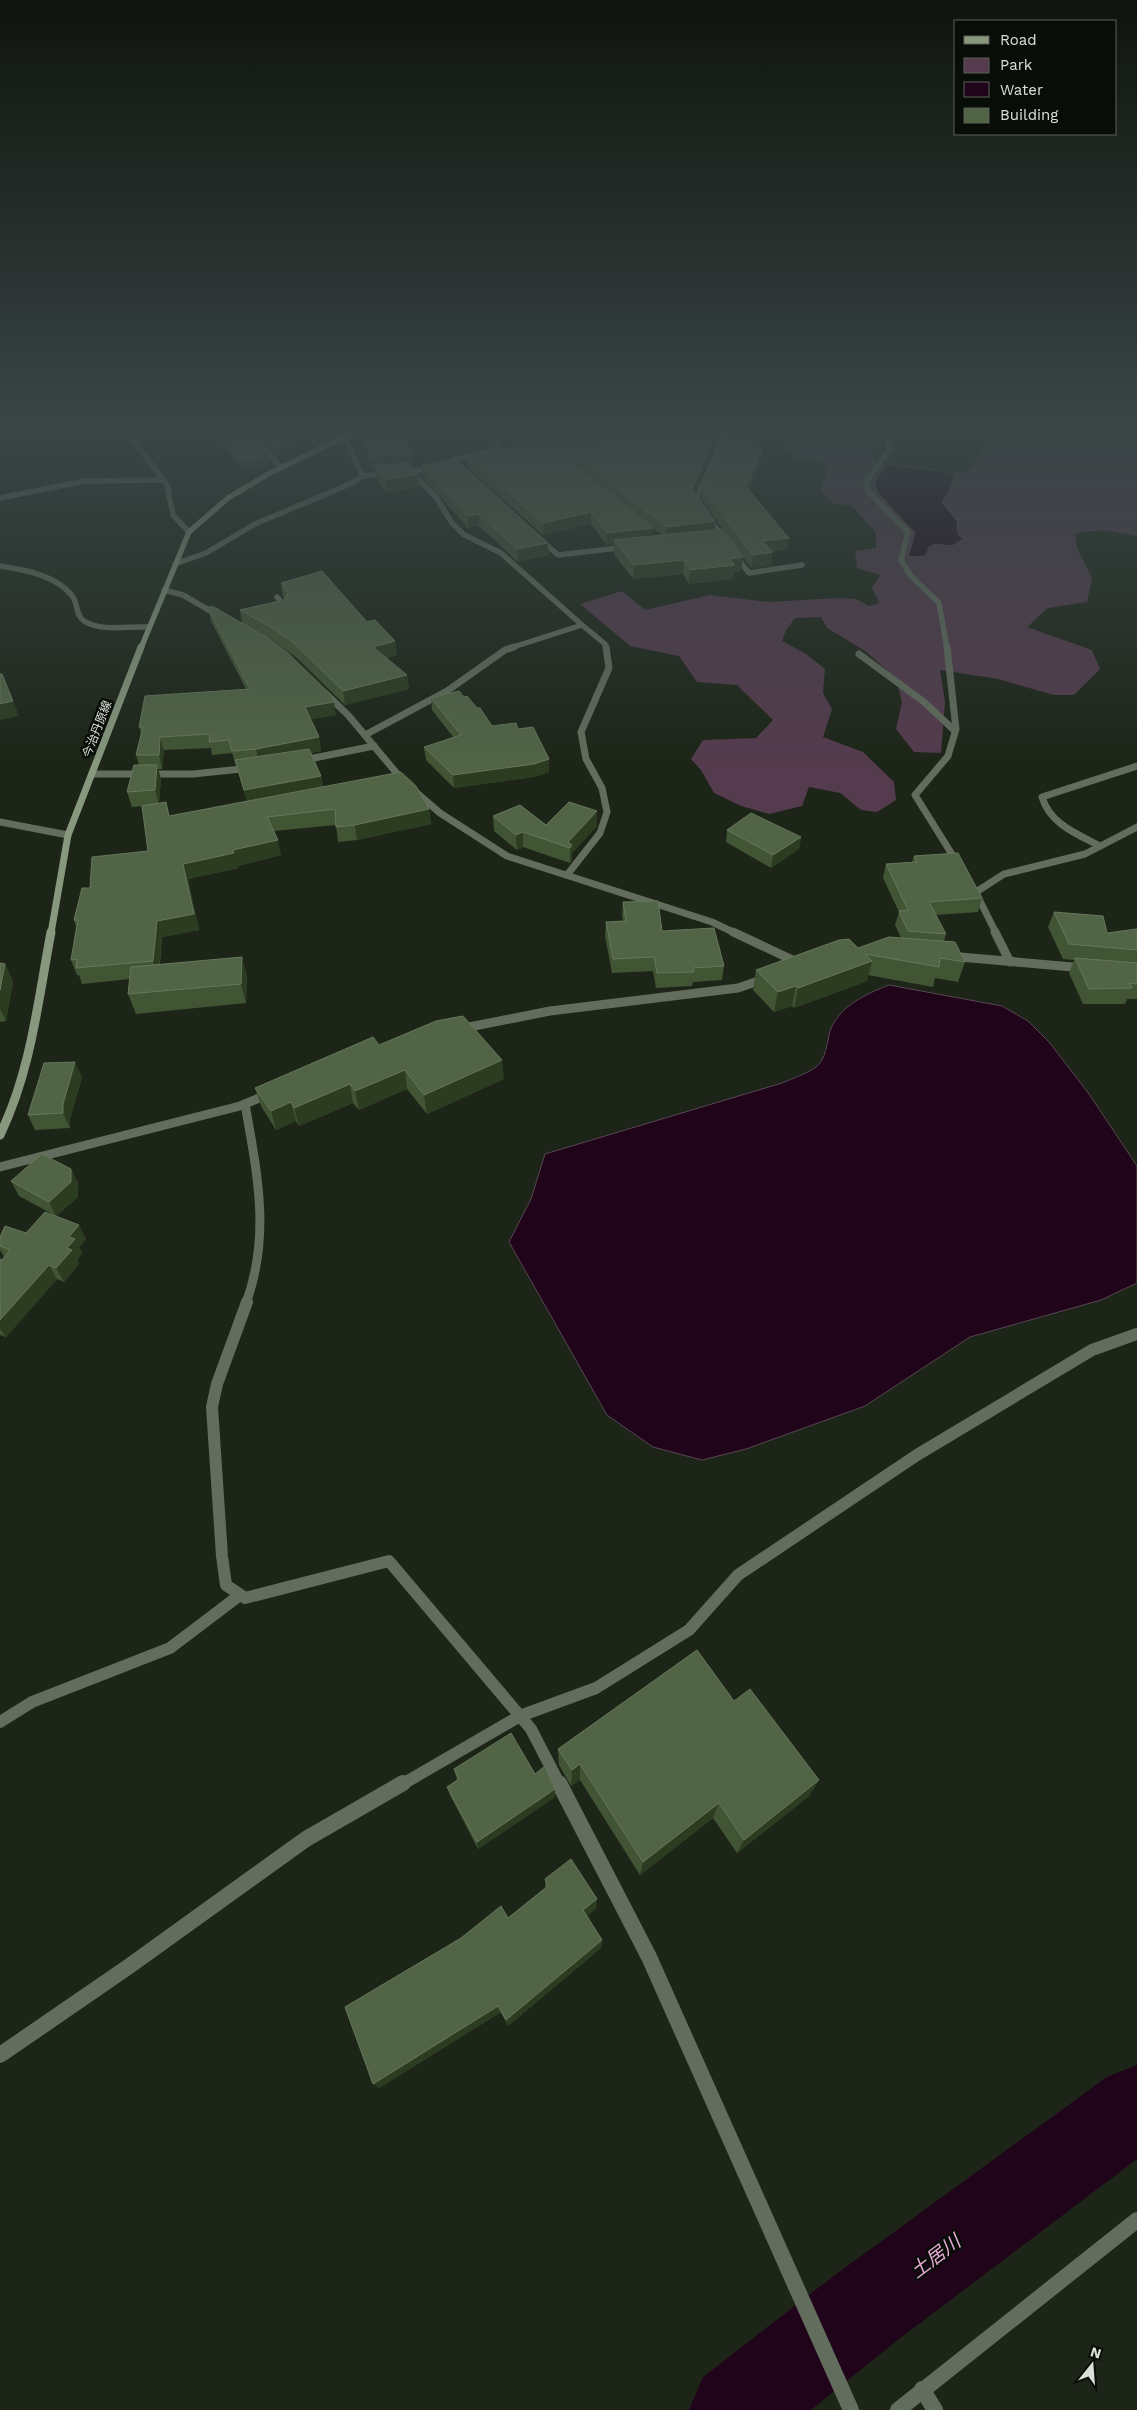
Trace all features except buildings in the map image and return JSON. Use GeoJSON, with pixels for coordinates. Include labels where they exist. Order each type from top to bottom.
{"type":"FeatureCollection","features":[{"type":"Feature","properties":{"kind":"main road","name":"今治丹原線"},"geometry":{"type":"LineString","coordinates":[[0,1135],[13,1108],[29,1054],[68,835],[149,627],[185,541]]}},
{"type":"Feature","properties":{"kind":"street"},"geometry":{"type":"LineString","coordinates":[[175,564],[206,553],[225,541]]}},
{"type":"Feature","properties":{"kind":"street"},"geometry":{"type":"LineString","coordinates":[[478,541],[502,553],[582,626],[605,644],[608,668],[581,732],[586,759],[602,788],[607,812],[600,833],[567,875]]}},
{"type":"Feature","properties":{"kind":"street"},"geometry":{"type":"LineString","coordinates":[[543,541],[558,555],[634,546]]}},
{"type":"Feature","properties":{"kind":"street"},"geometry":{"type":"LineString","coordinates":[[725,541],[728,545]]}},
{"type":"Feature","properties":{"kind":"street"},"geometry":{"type":"LineString","coordinates":[[906,541],[901,560],[911,576],[939,602],[945,628],[955,731],[948,756],[915,795],[960,868]]}},
{"type":"Feature","properties":{"kind":"street"},"geometry":{"type":"LineString","coordinates":[[733,552],[748,573],[802,566]]}},
{"type":"Feature","properties":{"kind":"street"},"geometry":{"type":"LineString","coordinates":[[0,566],[28,572],[66,589],[74,599],[77,612],[84,622],[94,625],[149,627]]}},
{"type":"Feature","properties":{"kind":"street"},"geometry":{"type":"LineString","coordinates":[[164,590],[183,595],[230,622]]}},
{"type":"Feature","properties":{"kind":"street"},"geometry":{"type":"LineString","coordinates":[[276,612],[285,610],[286,607],[277,597]]}},
{"type":"Feature","properties":{"kind":"street"},"geometry":{"type":"LineString","coordinates":[[365,735],[447,691],[505,650],[582,626]]}},
{"type":"Feature","properties":{"kind":"street"},"geometry":{"type":"LineString","coordinates":[[859,654],[924,702],[955,731]]}},
{"type":"Feature","properties":{"kind":"street"},"geometry":{"type":"LineString","coordinates":[[321,689],[365,735],[404,782],[440,813],[507,856],[712,922],[807,964],[794,968]]}},
{"type":"Feature","properties":{"kind":"street"},"geometry":{"type":"LineString","coordinates":[[286,763],[374,746]]}},
{"type":"Feature","properties":{"kind":"street"},"geometry":{"type":"LineString","coordinates":[[1100,846],[1061,824],[1043,807],[1042,797],[1137,766]]}},
{"type":"Feature","properties":{"kind":"street"},"geometry":{"type":"LineString","coordinates":[[92,774],[193,774],[260,768]]}},
{"type":"Feature","properties":{"kind":"street"},"geometry":{"type":"LineString","coordinates":[[394,783],[404,782]]}},
{"type":"Feature","properties":{"kind":"street"},"geometry":{"type":"LineString","coordinates":[[0,822],[68,835]]}},
{"type":"Feature","properties":{"kind":"street"},"geometry":{"type":"LineString","coordinates":[[976,892],[1004,874],[1086,854],[1137,827]]}},
{"type":"Feature","properties":{"kind":"street"},"geometry":{"type":"LineString","coordinates":[[970,884],[976,892],[1010,962]]}},
{"type":"Feature","properties":{"kind":"street"},"geometry":{"type":"LineString","coordinates":[[941,955],[1098,969]]}},
{"type":"Feature","properties":{"kind":"street"},"geometry":{"type":"LineString","coordinates":[[448,1031],[550,1011],[738,988],[775,975]]}},
{"type":"Feature","properties":{"kind":"street"},"geometry":{"type":"LineString","coordinates":[[0,1167],[245,1104],[282,1088]]}},
{"type":"Feature","properties":{"kind":"street"},"geometry":{"type":"LineString","coordinates":[[245,1104],[259,1183],[261,1235],[254,1281],[217,1384],[212,1407],[226,1585],[245,1598],[390,1561],[531,1729],[649,1957],[851,2410]]}},
{"type":"Feature","properties":{"kind":"street"},"geometry":{"type":"LineString","coordinates":[[0,2055],[128,1968],[306,1839],[520,1716],[596,1688],[689,1630],[738,1574],[909,1460],[1092,1350],[1137,1334]]}},
{"type":"Feature","properties":{"kind":"street"},"geometry":{"type":"LineString","coordinates":[[0,1722],[32,1702],[170,1648],[240,1595]]}},
{"type":"Feature","properties":{"kind":"street"},"geometry":{"type":"LineString","coordinates":[[898,2410],[1137,2220]]}},
{"type":"Feature","properties":{"kind":"street"},"geometry":{"type":"LineString","coordinates":[[922,2390],[935,2410]]}},
{"type":"Feature","properties":{"kind":"green space"},"geometry":{"type":"Polygon","coordinates":[[[876,541],[1076,541],[1077,548],[1092,578],[1087,602],[1048,608],[1027,627],[1092,650],[1100,669],[1074,695],[1054,695],[998,679],[940,670],[945,702],[941,753],[914,752],[896,729],[902,702],[896,678],[865,651],[827,628],[821,617],[795,618],[786,630],[782,641],[806,654],[825,669],[823,693],[832,709],[823,737],[863,752],[894,782],[896,800],[877,812],[861,810],[840,793],[809,787],[802,806],[769,814],[741,806],[714,793],[701,770],[691,759],[703,740],[756,738],[773,720],[737,685],[697,682],[679,656],[630,646],[580,604],[622,591],[645,610],[710,595],[769,602],[838,598],[856,599],[869,606],[879,603],[872,588],[880,575],[857,568],[855,551],[876,548],[876,541]]]}},
{"type":"Feature","properties":{"kind":"water"},"geometry":{"type":"Polygon","coordinates":[[[913,541],[959,541],[952,546],[935,544],[929,547],[926,556],[908,557],[913,541]]]}},
{"type":"Feature","properties":{"kind":"water"},"geometry":{"type":"Polygon","coordinates":[[[889,985],[1002,1006],[1028,1021],[1049,1042],[1089,1094],[1137,1166],[1137,1283],[1101,1300],[970,1337],[865,1406],[746,1449],[702,1460],[653,1447],[607,1415],[509,1242],[531,1199],[545,1154],[782,1083],[808,1072],[822,1060],[830,1031],[840,1015],[854,1002],[871,992],[889,985]]]}},
{"type":"Feature","properties":{"kind":"waterway","name":"土居川"},"geometry":{"type":"LineString","coordinates":[[736,2410],[863,2310],[1137,2107]]}}]}
